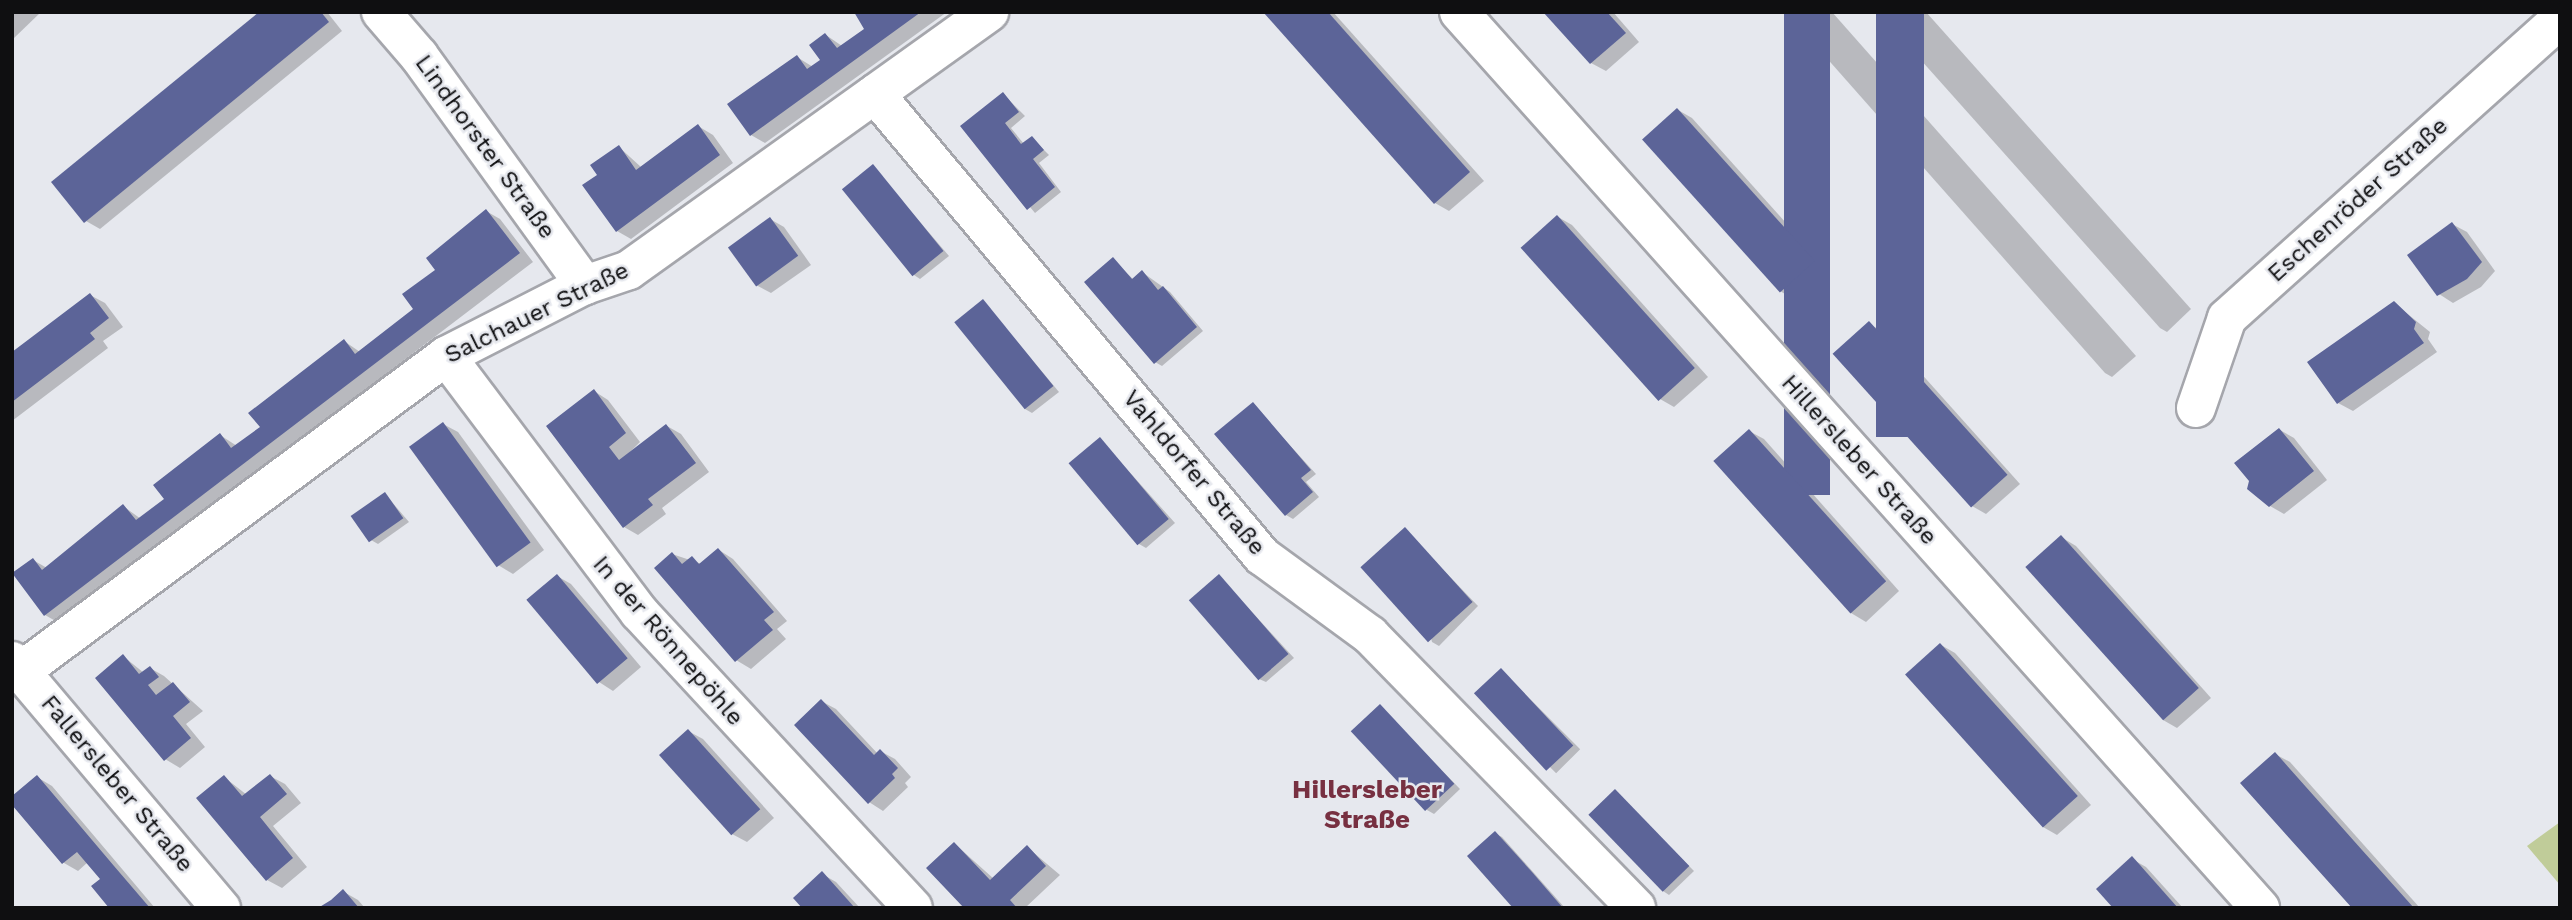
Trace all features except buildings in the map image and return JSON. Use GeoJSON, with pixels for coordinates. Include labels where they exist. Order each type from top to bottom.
{"type":"FeatureCollection","features":[{"type":"Feature","properties":{"kind":"street","name":"Lindhorster Straße"},"geometry":{"type":"LineString","coordinates":[[382,12],[419,56],[585,285]]}},
{"type":"Feature","properties":{"kind":"street","name":"Salchauer Straße"},"geometry":{"type":"LineString","coordinates":[[17,666],[446,356],[585,285],[629,270],[989,12]]}},
{"type":"Feature","properties":{"kind":"street","name":"Hillersleber Straße"},"geometry":{"type":"LineString","coordinates":[[1459,12],[2260,908]]}},
{"type":"Feature","properties":{"kind":"street","name":"Eschenröder Straße"},"geometry":{"type":"LineString","coordinates":[[2196,408],[2227,318],[2560,19]]}},
{"type":"Feature","properties":{"kind":"street","name":"Vahldorfer Straße"},"geometry":{"type":"LineString","coordinates":[[875,94],[1262,556],[1370,635],[1636,908]]}},
{"type":"Feature","properties":{"kind":"street","name":"In der Rönnepöhle"},"geometry":{"type":"LineString","coordinates":[[446,356],[639,612],[913,908]]}},
{"type":"Feature","properties":{"kind":"street","name":"Fallersleber Straße"},"geometry":{"type":"LineString","coordinates":[[17,666],[221,908]]}},
{"type":"Feature","properties":{"kind":"green space"},"geometry":{"type":"Polygon","coordinates":[[[2560,822],[2560,885],[2527,846],[2560,822]]]}},
{"type":"Feature","properties":{"kind":"district","name":"Hillersleber Straße"},"geometry":{"type":"Point","coordinates":[1367,805]}}]}
